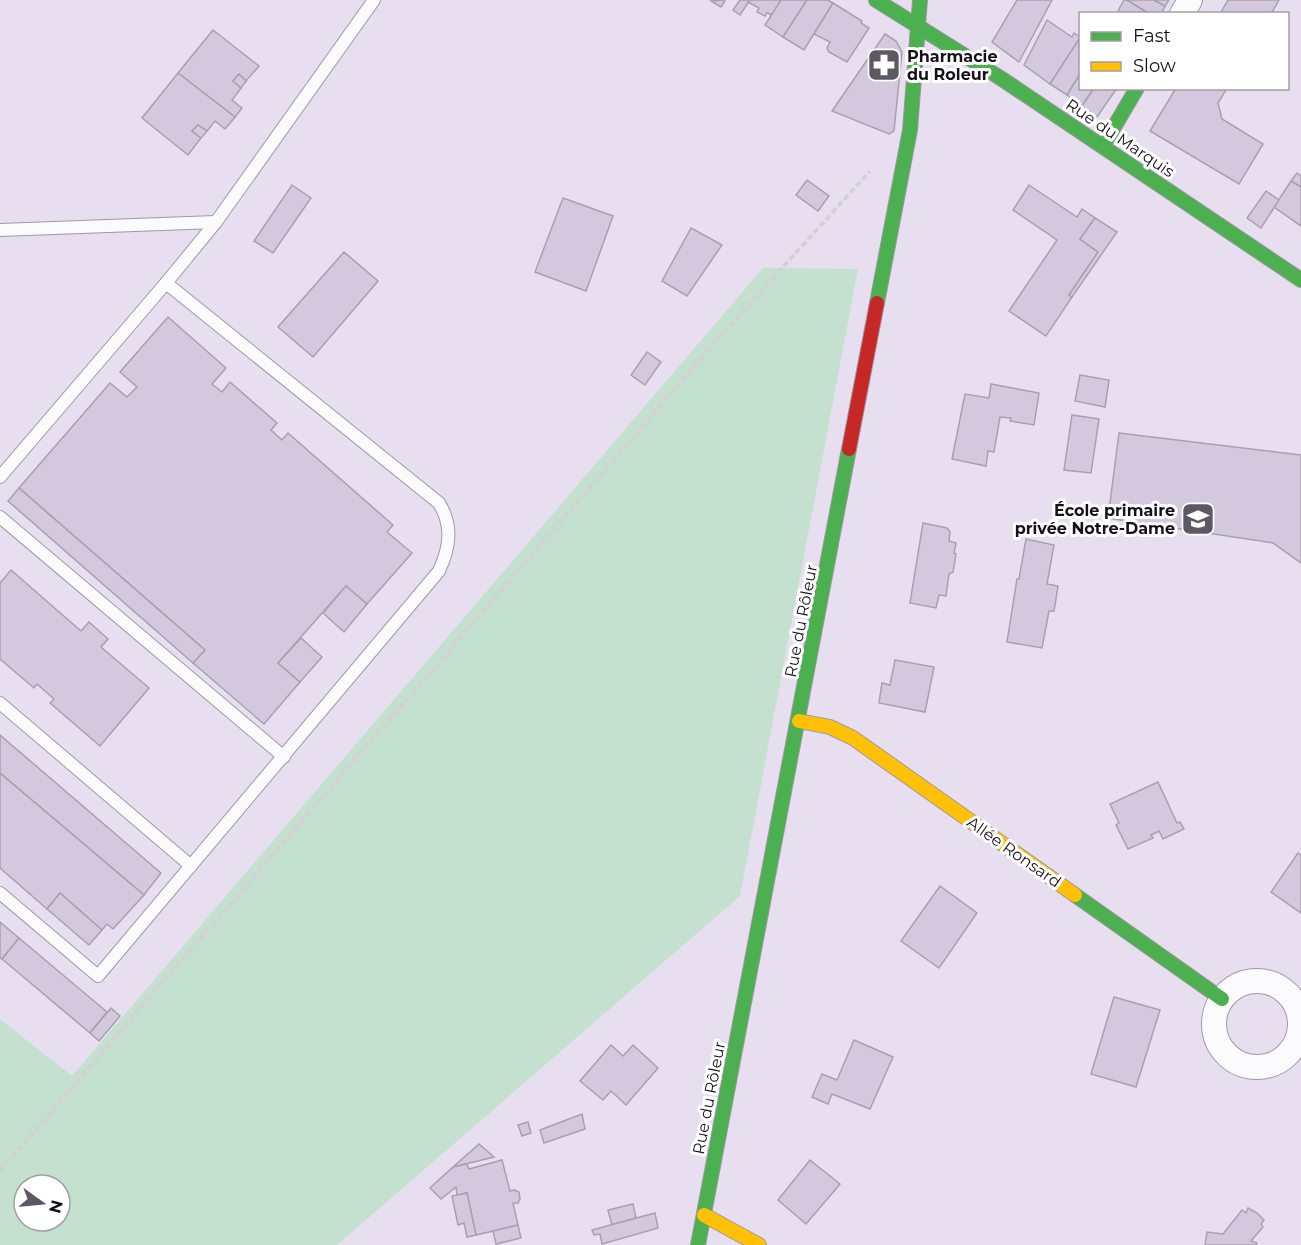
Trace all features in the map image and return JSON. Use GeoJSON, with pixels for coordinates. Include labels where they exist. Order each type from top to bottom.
{"type":"FeatureCollection","features":[{"type":"Feature","properties":{"kind":"street","name":"Rue du Marquis"},"geometry":{"type":"LineString","coordinates":[[876,0],[1002,79],[1301,280]]}},
{"type":"Feature","properties":{"kind":"street","name":"Rue du Rôleur"},"geometry":{"type":"LineString","coordinates":[[698,1245],[910,130],[920,0]]}},
{"type":"Feature","properties":{"kind":"street"},"geometry":{"type":"LineString","coordinates":[[1103,147],[1136,90]]}},
{"type":"Feature","properties":{"kind":"street","name":"Allée Ronsard"},"geometry":{"type":"LineString","coordinates":[[798,721],[830,728],[853,738],[1222,999]]}},
{"type":"Feature","properties":{"kind":"street"},"geometry":{"type":"LineString","coordinates":[[704,1215],[759,1245]]}},
{"type":"Feature","properties":{"kind":"lane"},"geometry":{"type":"LineString","coordinates":[[0,477],[216,222],[374,0]]}},
{"type":"Feature","properties":{"kind":"lane"},"geometry":{"type":"LineString","coordinates":[[0,230],[216,222]]}},
{"type":"Feature","properties":{"kind":"lane"},"geometry":{"type":"LineString","coordinates":[[0,893],[98,976],[285,757],[439,571],[447,548],[448,525],[439,503],[166,283]]}},
{"type":"Feature","properties":{"kind":"lane"},"geometry":{"type":"LineString","coordinates":[[0,517],[285,757]]}},
{"type":"Feature","properties":{"kind":"lane"},"geometry":{"type":"LineString","coordinates":[[0,704],[191,866]]}},
{"type":"Feature","properties":{"kind":"path"},"geometry":{"type":"LineString","coordinates":[[0,1171],[731,324],[860,180],[872,169],[884,163],[904,159]]}},
{"type":"Feature","properties":{"kind":"green space"},"geometry":{"type":"Polygon","coordinates":[[[763,268],[858,269],[740,896],[337,1245],[0,1245],[0,1019],[72,1076],[763,268]]]}},
{"type":"Feature","properties":{"kind":"building"},"geometry":{"type":"Polygon","coordinates":[[[740,0],[750,0],[740,15],[733,10],[740,0]]]}},
{"type":"Feature","properties":{"kind":"building"},"geometry":{"type":"Polygon","coordinates":[[[750,0],[781,0],[772,15],[767,13],[765,16],[757,12],[759,8],[748,2],[750,0]]]}},
{"type":"Feature","properties":{"kind":"building"},"geometry":{"type":"Polygon","coordinates":[[[781,0],[807,0],[783,37],[765,25],[781,0]]]}},
{"type":"Feature","properties":{"kind":"building"},"geometry":{"type":"Polygon","coordinates":[[[807,0],[828,0],[833,3],[804,50],[783,37],[807,0]]]}},
{"type":"Feature","properties":{"kind":"building"},"geometry":{"type":"Polygon","coordinates":[[[1017,0],[1052,0],[1019,62],[992,42],[1017,0]]]}},
{"type":"Feature","properties":{"kind":"building"},"geometry":{"type":"Polygon","coordinates":[[[1124,0],[1127,0],[1147,12],[1119,12],[1124,0]]]}},
{"type":"Feature","properties":{"kind":"building"},"geometry":{"type":"Polygon","coordinates":[[[1127,0],[1154,0],[1165,6],[1162,12],[1147,12],[1127,0]]]}},
{"type":"Feature","properties":{"kind":"building"},"geometry":{"type":"Polygon","coordinates":[[[1154,0],[1169,0],[1165,6],[1154,0]]]}},
{"type":"Feature","properties":{"kind":"building"},"geometry":{"type":"Polygon","coordinates":[[[1228,0],[1279,0],[1272,12],[1221,12],[1228,0]]]}},
{"type":"Feature","properties":{"kind":"building"},"geometry":{"type":"Polygon","coordinates":[[[711,1],[725,1],[721,7],[711,1]]]}},
{"type":"Feature","properties":{"kind":"building"},"geometry":{"type":"Polygon","coordinates":[[[833,3],[869,28],[847,62],[829,52],[827,48],[830,42],[814,34],[833,3]]]}},
{"type":"Feature","properties":{"kind":"building"},"geometry":{"type":"Polygon","coordinates":[[[1047,20],[1072,37],[1074,33],[1079,36],[1076,46],[1050,84],[1024,65],[1047,20]]]}},
{"type":"Feature","properties":{"kind":"building"},"geometry":{"type":"Polygon","coordinates":[[[213,30],[259,66],[246,81],[239,74],[233,81],[241,88],[232,100],[242,108],[235,117],[178,73],[213,30]]]}},
{"type":"Feature","properties":{"kind":"building"},"geometry":{"type":"Polygon","coordinates":[[[885,34],[896,41],[902,52],[894,131],[889,134],[832,111],[885,34]]]}},
{"type":"Feature","properties":{"kind":"building"},"geometry":{"type":"Polygon","coordinates":[[[1079,39],[1079,76],[1067,95],[1050,84],[1079,39]]]}},
{"type":"Feature","properties":{"kind":"building"},"geometry":{"type":"Polygon","coordinates":[[[178,73],[235,117],[225,129],[215,121],[207,131],[198,125],[192,131],[201,138],[188,155],[142,118],[178,73]]]}},
{"type":"Feature","properties":{"kind":"building"},"geometry":{"type":"Polygon","coordinates":[[[239,74],[246,81],[241,88],[233,81],[239,74]]]}},
{"type":"Feature","properties":{"kind":"building"},"geometry":{"type":"Polygon","coordinates":[[[1079,76],[1079,90],[1093,90],[1082,106],[1067,95],[1079,76]]]}},
{"type":"Feature","properties":{"kind":"building"},"geometry":{"type":"Polygon","coordinates":[[[1093,90],[1116,90],[1097,117],[1082,106],[1093,90]]]}},
{"type":"Feature","properties":{"kind":"building"},"geometry":{"type":"Polygon","coordinates":[[[1175,90],[1226,90],[1218,103],[1222,119],[1263,144],[1239,184],[1150,131],[1175,90]]]}},
{"type":"Feature","properties":{"kind":"building"},"geometry":{"type":"Polygon","coordinates":[[[198,125],[207,131],[201,138],[192,131],[198,125]]]}},
{"type":"Feature","properties":{"kind":"building"},"geometry":{"type":"Polygon","coordinates":[[[1297,173],[1301,176],[1301,187],[1291,181],[1297,173]]]}},
{"type":"Feature","properties":{"kind":"building"},"geometry":{"type":"Polygon","coordinates":[[[807,180],[829,196],[818,211],[796,195],[807,180]]]}},
{"type":"Feature","properties":{"kind":"building"},"geometry":{"type":"Polygon","coordinates":[[[1291,181],[1301,187],[1301,226],[1274,207],[1291,181]]]}},
{"type":"Feature","properties":{"kind":"building"},"geometry":{"type":"Polygon","coordinates":[[[292,185],[311,198],[273,253],[254,241],[292,185]]]}},
{"type":"Feature","properties":{"kind":"building"},"geometry":{"type":"Polygon","coordinates":[[[1029,185],[1077,217],[1082,209],[1095,218],[1080,239],[1098,252],[1069,295],[1072,297],[1046,336],[1009,311],[1057,240],[1013,210],[1029,185]]]}},
{"type":"Feature","properties":{"kind":"building"},"geometry":{"type":"Polygon","coordinates":[[[1266,191],[1279,200],[1261,228],[1247,218],[1266,191]]]}},
{"type":"Feature","properties":{"kind":"building"},"geometry":{"type":"Polygon","coordinates":[[[563,198],[613,216],[586,291],[535,272],[563,198]]]}},
{"type":"Feature","properties":{"kind":"building"},"geometry":{"type":"Polygon","coordinates":[[[1095,218],[1117,232],[1072,297],[1069,295],[1098,252],[1080,239],[1095,218]]]}},
{"type":"Feature","properties":{"kind":"building"},"geometry":{"type":"Polygon","coordinates":[[[691,228],[722,245],[687,296],[662,281],[691,228]]]}},
{"type":"Feature","properties":{"kind":"building"},"geometry":{"type":"Polygon","coordinates":[[[344,252],[378,281],[313,357],[278,327],[344,252]]]}},
{"type":"Feature","properties":{"kind":"building"},"geometry":{"type":"Polygon","coordinates":[[[168,317],[226,368],[212,384],[222,392],[230,382],[277,423],[271,430],[282,440],[288,433],[393,525],[387,532],[412,553],[367,604],[346,586],[278,663],[300,682],[264,724],[193,663],[205,650],[19,488],[110,383],[127,397],[137,387],[120,372],[168,317]]]}},
{"type":"Feature","properties":{"kind":"building"},"geometry":{"type":"Polygon","coordinates":[[[647,352],[661,362],[645,385],[631,375],[647,352]]]}},
{"type":"Feature","properties":{"kind":"building"},"geometry":{"type":"Polygon","coordinates":[[[1080,375],[1109,380],[1105,407],[1075,401],[1080,375]]]}},
{"type":"Feature","properties":{"kind":"building"},"geometry":{"type":"Polygon","coordinates":[[[991,384],[1039,393],[1034,425],[1000,417],[994,452],[988,451],[986,466],[952,459],[965,394],[989,398],[991,384]]]}},
{"type":"Feature","properties":{"kind":"building"},"geometry":{"type":"Polygon","coordinates":[[[1072,415],[1099,419],[1091,473],[1064,470],[1072,415]]]}},
{"type":"Feature","properties":{"kind":"building"},"geometry":{"type":"Polygon","coordinates":[[[1119,433],[1301,455],[1301,563],[1273,543],[1108,518],[1119,433]]]}},
{"type":"Feature","properties":{"kind":"building"},"geometry":{"type":"Polygon","coordinates":[[[19,488],[205,650],[193,663],[8,501],[19,488]]]}},
{"type":"Feature","properties":{"kind":"building"},"geometry":{"type":"Polygon","coordinates":[[[923,523],[947,528],[950,532],[949,541],[956,543],[953,572],[949,574],[946,596],[939,595],[936,608],[910,603],[923,523]]]}},
{"type":"Feature","properties":{"kind":"building"},"geometry":{"type":"Polygon","coordinates":[[[1026,539],[1054,545],[1047,584],[1058,586],[1054,611],[1049,611],[1042,648],[1007,642],[1026,539]]]}},
{"type":"Feature","properties":{"kind":"building"},"geometry":{"type":"Polygon","coordinates":[[[11,570],[81,631],[89,622],[108,639],[101,647],[149,688],[100,746],[50,703],[54,699],[37,684],[34,688],[0,659],[0,583],[11,570]]]}},
{"type":"Feature","properties":{"kind":"building"},"geometry":{"type":"Polygon","coordinates":[[[346,586],[367,604],[344,632],[323,613],[346,586]]]}},
{"type":"Feature","properties":{"kind":"building"},"geometry":{"type":"Polygon","coordinates":[[[301,638],[322,657],[300,682],[278,663],[301,638]]]}},
{"type":"Feature","properties":{"kind":"building"},"geometry":{"type":"Polygon","coordinates":[[[895,660],[934,667],[925,712],[879,703],[882,683],[890,685],[895,660]]]}},
{"type":"Feature","properties":{"kind":"building"},"geometry":{"type":"Polygon","coordinates":[[[0,735],[161,873],[144,895],[0,773],[0,735]]]}},
{"type":"Feature","properties":{"kind":"building"},"geometry":{"type":"Polygon","coordinates":[[[0,773],[144,895],[113,929],[107,924],[102,930],[60,893],[47,909],[0,868],[0,773]]]}},
{"type":"Feature","properties":{"kind":"building"},"geometry":{"type":"Polygon","coordinates":[[[1158,782],[1177,823],[1180,822],[1184,829],[1163,839],[1159,831],[1151,835],[1153,838],[1128,849],[1116,825],[1119,823],[1110,804],[1158,782]]]}},
{"type":"Feature","properties":{"kind":"building"},"geometry":{"type":"Polygon","coordinates":[[[1298,853],[1301,855],[1301,913],[1271,892],[1298,853]]]}},
{"type":"Feature","properties":{"kind":"building"},"geometry":{"type":"Polygon","coordinates":[[[940,886],[977,913],[939,968],[901,941],[940,886]]]}},
{"type":"Feature","properties":{"kind":"building"},"geometry":{"type":"Polygon","coordinates":[[[60,893],[102,930],[89,945],[47,909],[60,893]]]}},
{"type":"Feature","properties":{"kind":"building"},"geometry":{"type":"Polygon","coordinates":[[[0,922],[19,938],[2,959],[0,958],[0,922]]]}},
{"type":"Feature","properties":{"kind":"building"},"geometry":{"type":"Polygon","coordinates":[[[19,938],[107,1012],[90,1033],[2,959],[19,938]]]}},
{"type":"Feature","properties":{"kind":"building"},"geometry":{"type":"Polygon","coordinates":[[[1114,997],[1160,1010],[1136,1087],[1091,1074],[1114,997]]]}},
{"type":"Feature","properties":{"kind":"building"},"geometry":{"type":"Polygon","coordinates":[[[111,1008],[120,1016],[99,1041],[90,1033],[111,1008]]]}},
{"type":"Feature","properties":{"kind":"building"},"geometry":{"type":"Polygon","coordinates":[[[854,1040],[893,1057],[870,1109],[832,1094],[828,1104],[812,1097],[822,1074],[837,1080],[854,1040]]]}},
{"type":"Feature","properties":{"kind":"building"},"geometry":{"type":"Polygon","coordinates":[[[611,1045],[623,1056],[633,1045],[658,1068],[626,1105],[611,1091],[603,1100],[580,1081],[611,1045]]]}},
{"type":"Feature","properties":{"kind":"building"},"geometry":{"type":"Polygon","coordinates":[[[582,1114],[585,1129],[544,1143],[540,1130],[582,1114]]]}},
{"type":"Feature","properties":{"kind":"building"},"geometry":{"type":"Polygon","coordinates":[[[528,1122],[531,1133],[522,1136],[518,1125],[528,1122]]]}},
{"type":"Feature","properties":{"kind":"building"},"geometry":{"type":"Polygon","coordinates":[[[479,1144],[494,1157],[453,1167],[479,1144]]]}},
{"type":"Feature","properties":{"kind":"building"},"geometry":{"type":"Polygon","coordinates":[[[502,1160],[510,1191],[519,1192],[518,1203],[513,1203],[518,1225],[476,1235],[467,1193],[457,1195],[456,1187],[441,1199],[430,1188],[453,1167],[467,1164],[469,1169],[502,1160]]]}},
{"type":"Feature","properties":{"kind":"building"},"geometry":{"type":"Polygon","coordinates":[[[810,1160],[840,1184],[806,1224],[778,1200],[810,1160]]]}},
{"type":"Feature","properties":{"kind":"building"},"geometry":{"type":"Polygon","coordinates":[[[467,1193],[476,1235],[467,1237],[464,1223],[458,1225],[452,1196],[467,1193]]]}},
{"type":"Feature","properties":{"kind":"building"},"geometry":{"type":"Polygon","coordinates":[[[633,1204],[636,1218],[612,1225],[608,1210],[633,1204]]]}},
{"type":"Feature","properties":{"kind":"building"},"geometry":{"type":"Polygon","coordinates":[[[1248,1208],[1264,1220],[1261,1224],[1263,1227],[1251,1241],[1257,1243],[1256,1245],[1205,1245],[1207,1232],[1223,1234],[1242,1210],[1246,1213],[1248,1208]]]}},
{"type":"Feature","properties":{"kind":"building"},"geometry":{"type":"Polygon","coordinates":[[[655,1213],[658,1228],[602,1244],[600,1234],[594,1235],[592,1230],[655,1213]]]}},
{"type":"Feature","properties":{"kind":"building"},"geometry":{"type":"Polygon","coordinates":[[[518,1225],[521,1238],[496,1244],[493,1231],[518,1225]]]}},
{"type":"Feature","properties":{"kind":"traffic: fast"},"geometry":{"type":"LineString","coordinates":[[876,0],[1002,79],[1301,280]]}},
{"type":"Feature","properties":{"kind":"traffic: fast"},"geometry":{"type":"LineString","coordinates":[[877,303],[910,130],[920,0]]}},
{"type":"Feature","properties":{"kind":"traffic: fast"},"geometry":{"type":"LineString","coordinates":[[1103,146],[1136,90]]}},
{"type":"Feature","properties":{"kind":"traffic: fast"},"geometry":{"type":"LineString","coordinates":[[698,1245],[849,449]]}},
{"type":"Feature","properties":{"kind":"traffic: fast"},"geometry":{"type":"LineString","coordinates":[[1075,895],[1222,999]]}},
{"type":"Feature","properties":{"kind":"traffic: slow"},"geometry":{"type":"LineString","coordinates":[[799,721],[830,727],[853,738],[1075,895]]}},
{"type":"Feature","properties":{"kind":"traffic: slow"},"geometry":{"type":"LineString","coordinates":[[704,1215],[759,1245]]}},
{"type":"Feature","properties":{"kind":"traffic: jam"},"geometry":{"type":"LineString","coordinates":[[849,449],[877,303]]}},
{"type":"Feature","properties":{"kind":"place","name":"Pharmacie du Roleur"},"geometry":{"type":"Point","coordinates":[884,65]}},
{"type":"Feature","properties":{"kind":"place","name":"École primaire privée Notre-Dame"},"geometry":{"type":"Point","coordinates":[1198,519]}}]}
